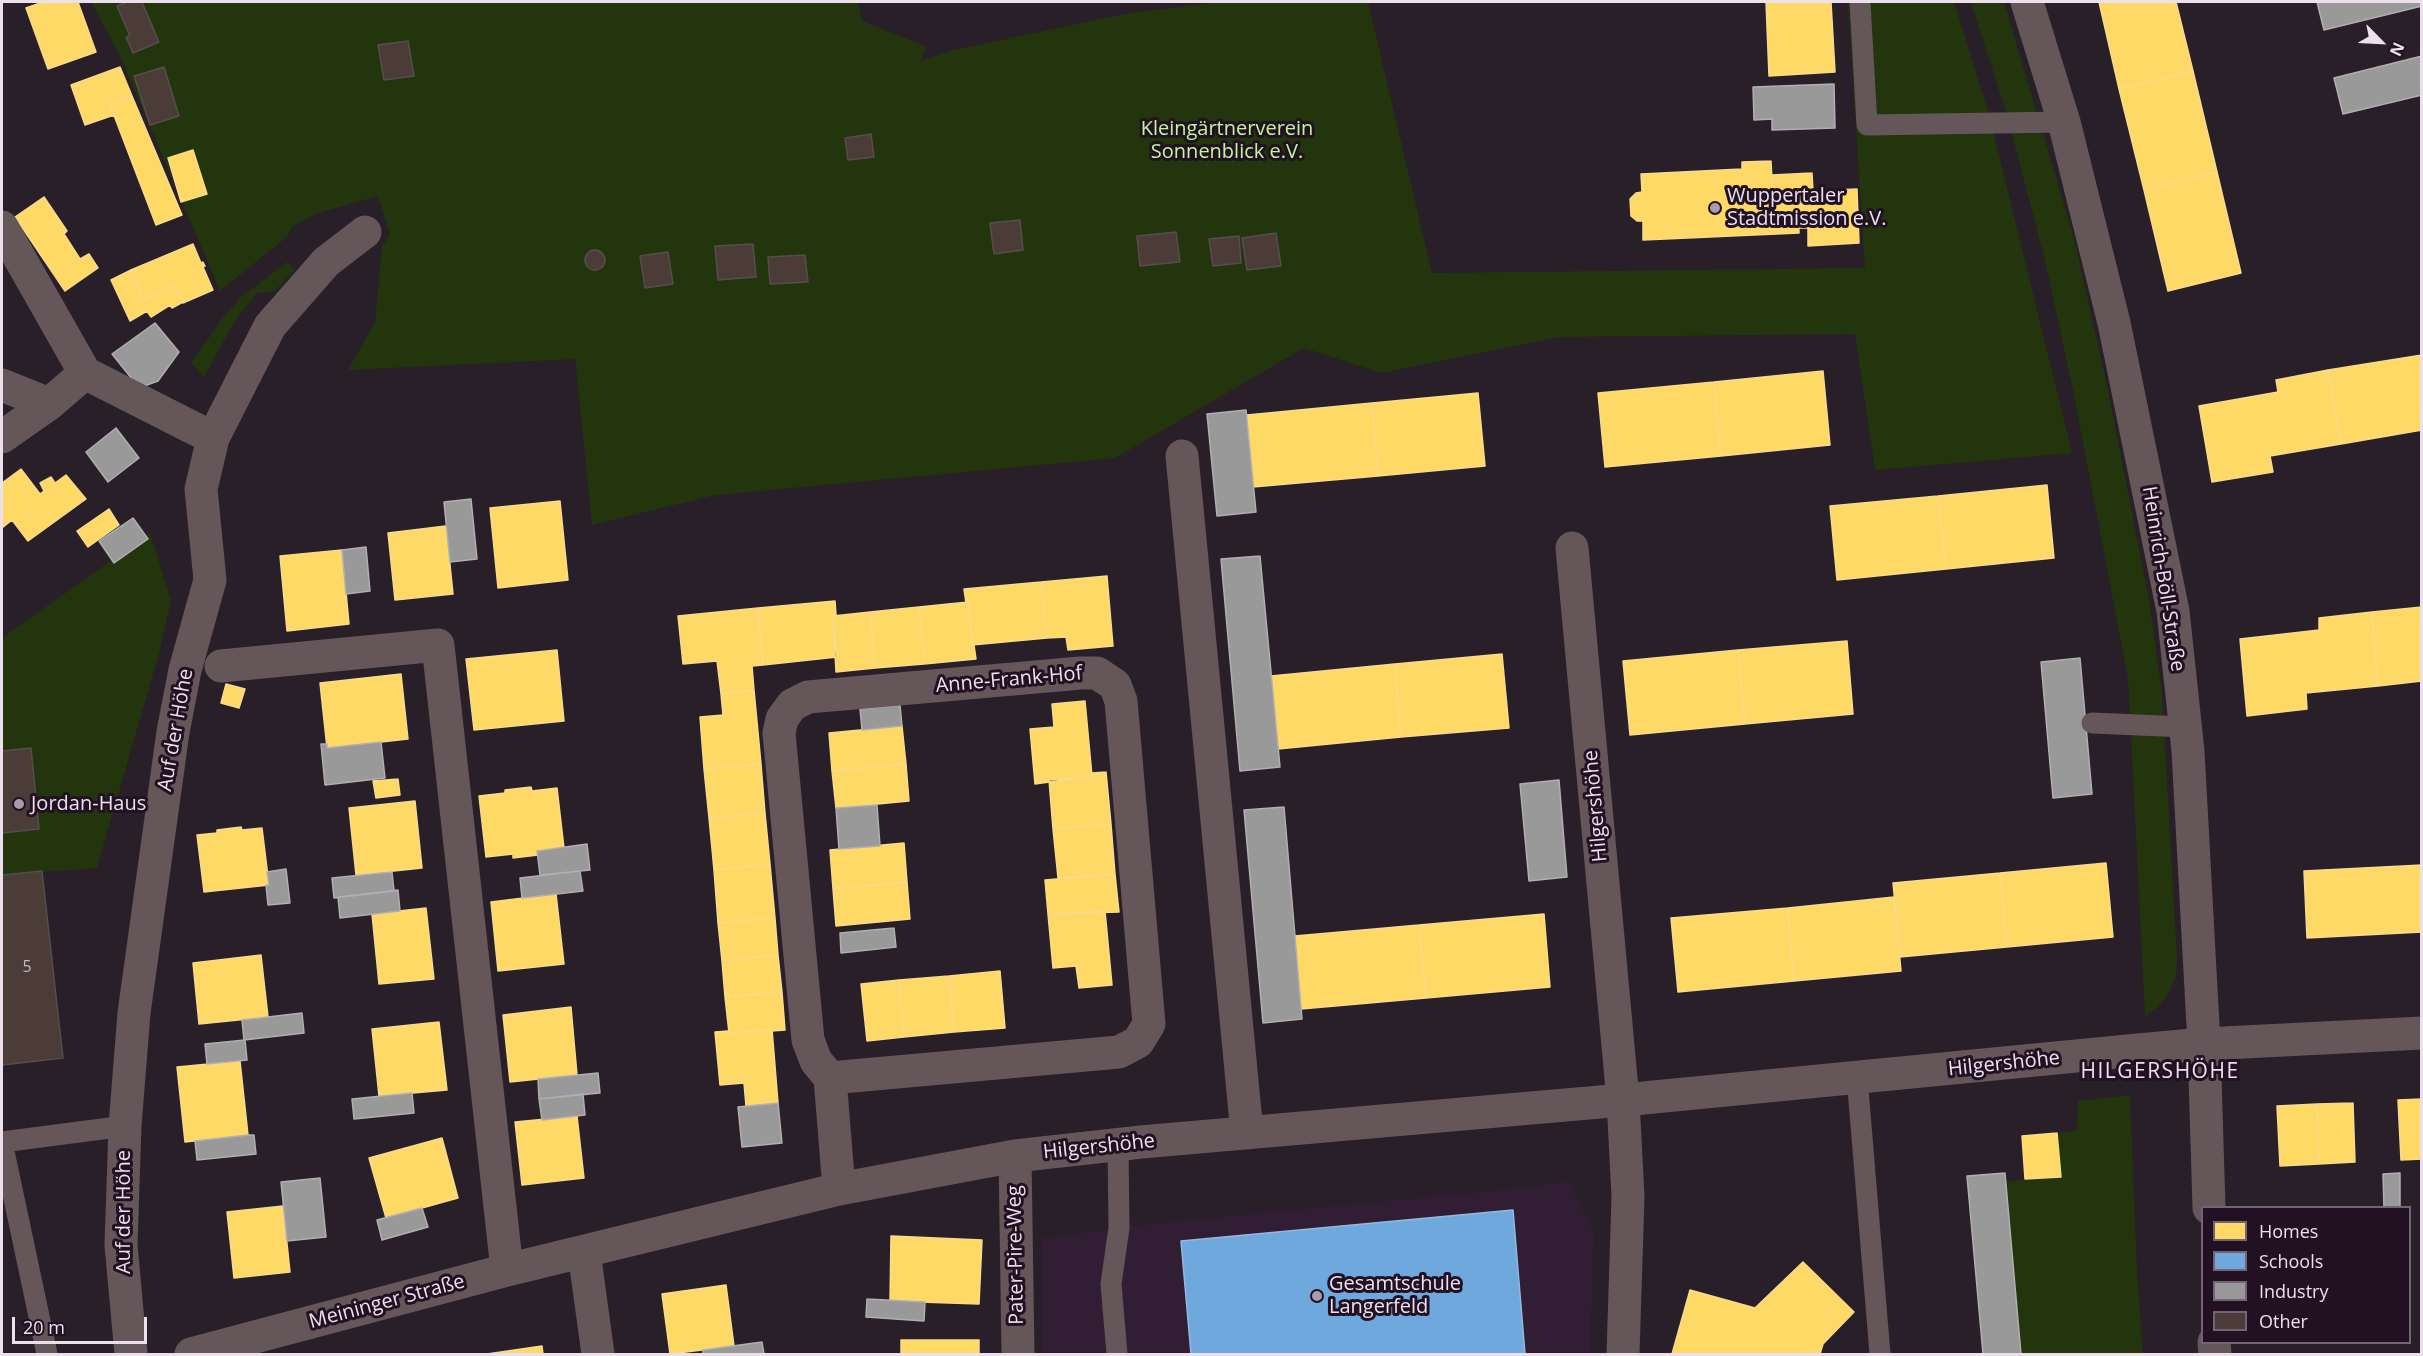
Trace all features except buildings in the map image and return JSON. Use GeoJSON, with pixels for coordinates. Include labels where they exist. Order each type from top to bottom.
{"type":"FeatureCollection","features":[{"type":"Feature","properties":{"kind":"street","name":"Heinrich-Böll-Straße"},"geometry":{"type":"LineString","coordinates":[[2027,2],[2064,122],[2114,323],[2173,611],[2188,751],[2204,1044],[2209,1206]]}},
{"type":"Feature","properties":{"kind":"street"},"geometry":{"type":"LineString","coordinates":[[2,227],[85,373],[213,438]]}},
{"type":"Feature","properties":{"kind":"street","name":"Auf der Höhe"},"geometry":{"type":"LineString","coordinates":[[131,1354],[122,1245],[125,1126],[134,1013],[173,732],[185,670],[210,579],[201,489],[213,438],[270,326],[326,262],[365,232]]}},
{"type":"Feature","properties":{"kind":"street"},"geometry":{"type":"LineString","coordinates":[[2,437],[49,404],[85,373]]}},
{"type":"Feature","properties":{"kind":"street"},"geometry":{"type":"LineString","coordinates":[[2,385],[49,404]]}},
{"type":"Feature","properties":{"kind":"street"},"geometry":{"type":"LineString","coordinates":[[1182,456],[1246,1133]]}},
{"type":"Feature","properties":{"kind":"street","name":"Hilgershöhe"},"geometry":{"type":"LineString","coordinates":[[1572,548],[1623,1100],[1628,1197],[1623,1354]]}},
{"type":"Feature","properties":{"kind":"street"},"geometry":{"type":"LineString","coordinates":[[221,666],[438,645],[507,1270]]}},
{"type":"Feature","properties":{"kind":"street","name":"Anne-Frank-Hof"},"geometry":{"type":"LineString","coordinates":[[830,1078],[1119,1052],[1138,1042],[1149,1024],[1121,701],[1116,685],[1097,673],[1081,673],[808,697],[792,705],[782,719],[779,733],[808,1040],[816,1061],[830,1078],[839,1189]]}},
{"type":"Feature","properties":{"kind":"street","name":"Hilgershöhe"},"geometry":{"type":"LineString","coordinates":[[584,1252],[839,1189],[1015,1156],[2204,1044],[2421,1033]]}},
{"type":"Feature","properties":{"kind":"street","name":"Pater-Pire-Weg"},"geometry":{"type":"LineString","coordinates":[[1015,1156],[1018,1354]]}},
{"type":"Feature","properties":{"kind":"street"},"geometry":{"type":"LineString","coordinates":[[584,1252],[598,1354]]}},
{"type":"Feature","properties":{"kind":"street","name":"Meininger Straße"},"geometry":{"type":"LineString","coordinates":[[191,1354],[507,1270],[584,1252]]}},
{"type":"Feature","properties":{"kind":"lane"},"geometry":{"type":"LineString","coordinates":[[1860,2],[1867,125],[2064,122]]}},
{"type":"Feature","properties":{"kind":"lane"},"geometry":{"type":"LineString","coordinates":[[185,670],[221,666]]}},
{"type":"Feature","properties":{"kind":"lane"},"geometry":{"type":"LineString","coordinates":[[2092,723],[2185,727]]}},
{"type":"Feature","properties":{"kind":"lane"},"geometry":{"type":"LineString","coordinates":[[1857,1077],[1880,1354]]}},
{"type":"Feature","properties":{"kind":"lane"},"geometry":{"type":"LineString","coordinates":[[47,1354],[2,1142],[125,1126]]}},
{"type":"Feature","properties":{"kind":"lane"},"geometry":{"type":"LineString","coordinates":[[1117,1354],[1111,1284],[1119,1228],[1118,1145]]}},
{"type":"Feature","properties":{"kind":"shaded area","name":"Gesamtschule Langerfeld"},"geometry":{"type":"Polygon","coordinates":[[[1568,1181],[1594,1232],[1590,1354],[1042,1354],[1042,1238],[1179,1221],[1522,1188],[1568,1181]]]}},
{"type":"Feature","properties":{"kind":"green space","name":"Kleingärtnerverein Sonnenblick e.V."},"geometry":{"type":"Polygon","coordinates":[[[91,2],[858,2],[862,21],[927,47],[920,61],[950,51],[1129,13],[1208,2],[1368,2],[1432,273],[1865,268],[1848,2],[1954,2],[1989,114],[2072,453],[1875,470],[1855,334],[1559,337],[1381,373],[1304,348],[1115,458],[716,495],[592,525],[575,359],[348,370],[375,322],[382,246],[390,235],[378,196],[315,214],[292,227],[288,236],[220,291],[120,56],[91,2]]]}},
{"type":"Feature","properties":{"kind":"green space"},"geometry":{"type":"Polygon","coordinates":[[[1971,2],[2004,2],[2074,238],[2108,390],[2149,600],[2162,693],[2177,958],[2176,976],[2169,993],[2158,1007],[2145,1016],[2128,679],[2073,390],[2045,261],[2007,115],[1971,2]]]}},
{"type":"Feature","properties":{"kind":"green space"},"geometry":{"type":"Polygon","coordinates":[[[287,262],[295,270],[275,291],[257,293],[236,319],[204,377],[191,363],[224,316],[240,298],[287,262]]]}},
{"type":"Feature","properties":{"kind":"green space"},"geometry":{"type":"Polygon","coordinates":[[[150,533],[171,601],[159,653],[97,868],[2,875],[2,638],[150,533]]]}},
{"type":"Feature","properties":{"kind":"green space"},"geometry":{"type":"Polygon","coordinates":[[[2130,1095],[2137,1272],[2143,1354],[2022,1354],[2005,1182],[2060,1176],[2058,1133],[2077,1130],[2078,1101],[2130,1095]]]}},
{"type":"Feature","properties":{"kind":"place","name":"Wuppertaler Stadtmission e.V."},"geometry":{"type":"Point","coordinates":[1715,208]}},
{"type":"Feature","properties":{"kind":"place","name":"Jordan-Haus"},"geometry":{"type":"Point","coordinates":[19,804]}},
{"type":"Feature","properties":{"kind":"place","name":"Gesamtschule Langerfeld"},"geometry":{"type":"Point","coordinates":[1317,1296]}},
{"type":"Feature","properties":{"kind":"district","name":"HILGERSHÖHE"},"geometry":{"type":"Point","coordinates":[2160,1072]}}]}
